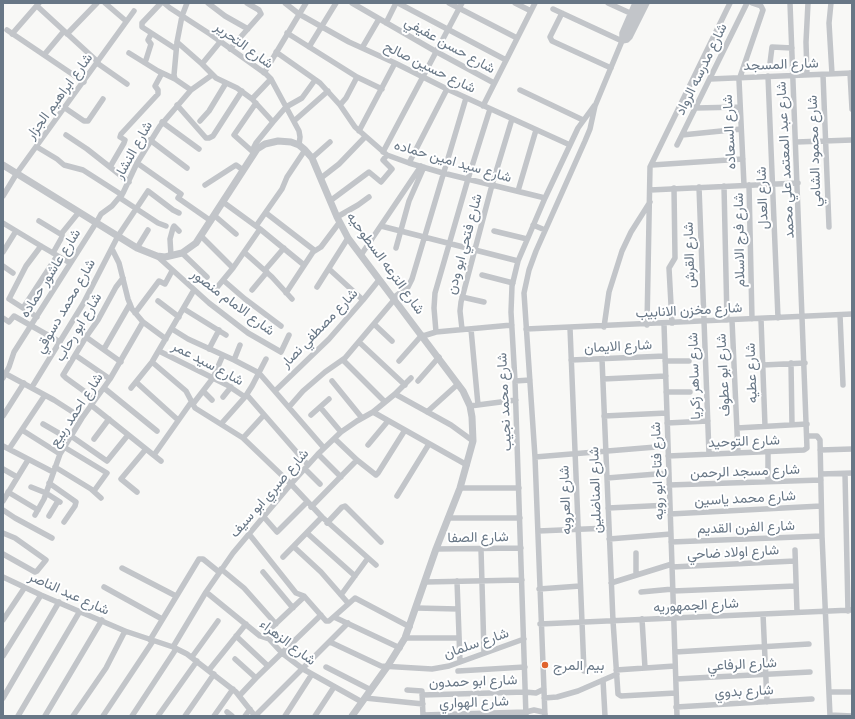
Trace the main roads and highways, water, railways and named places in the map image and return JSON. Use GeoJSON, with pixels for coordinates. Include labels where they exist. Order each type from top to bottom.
{"type":"FeatureCollection","features":[{"type":"Feature","properties":{"kind":"place","name":"بيم المرج"},"geometry":{"type":"Point","coordinates":[545,665]}}]}
